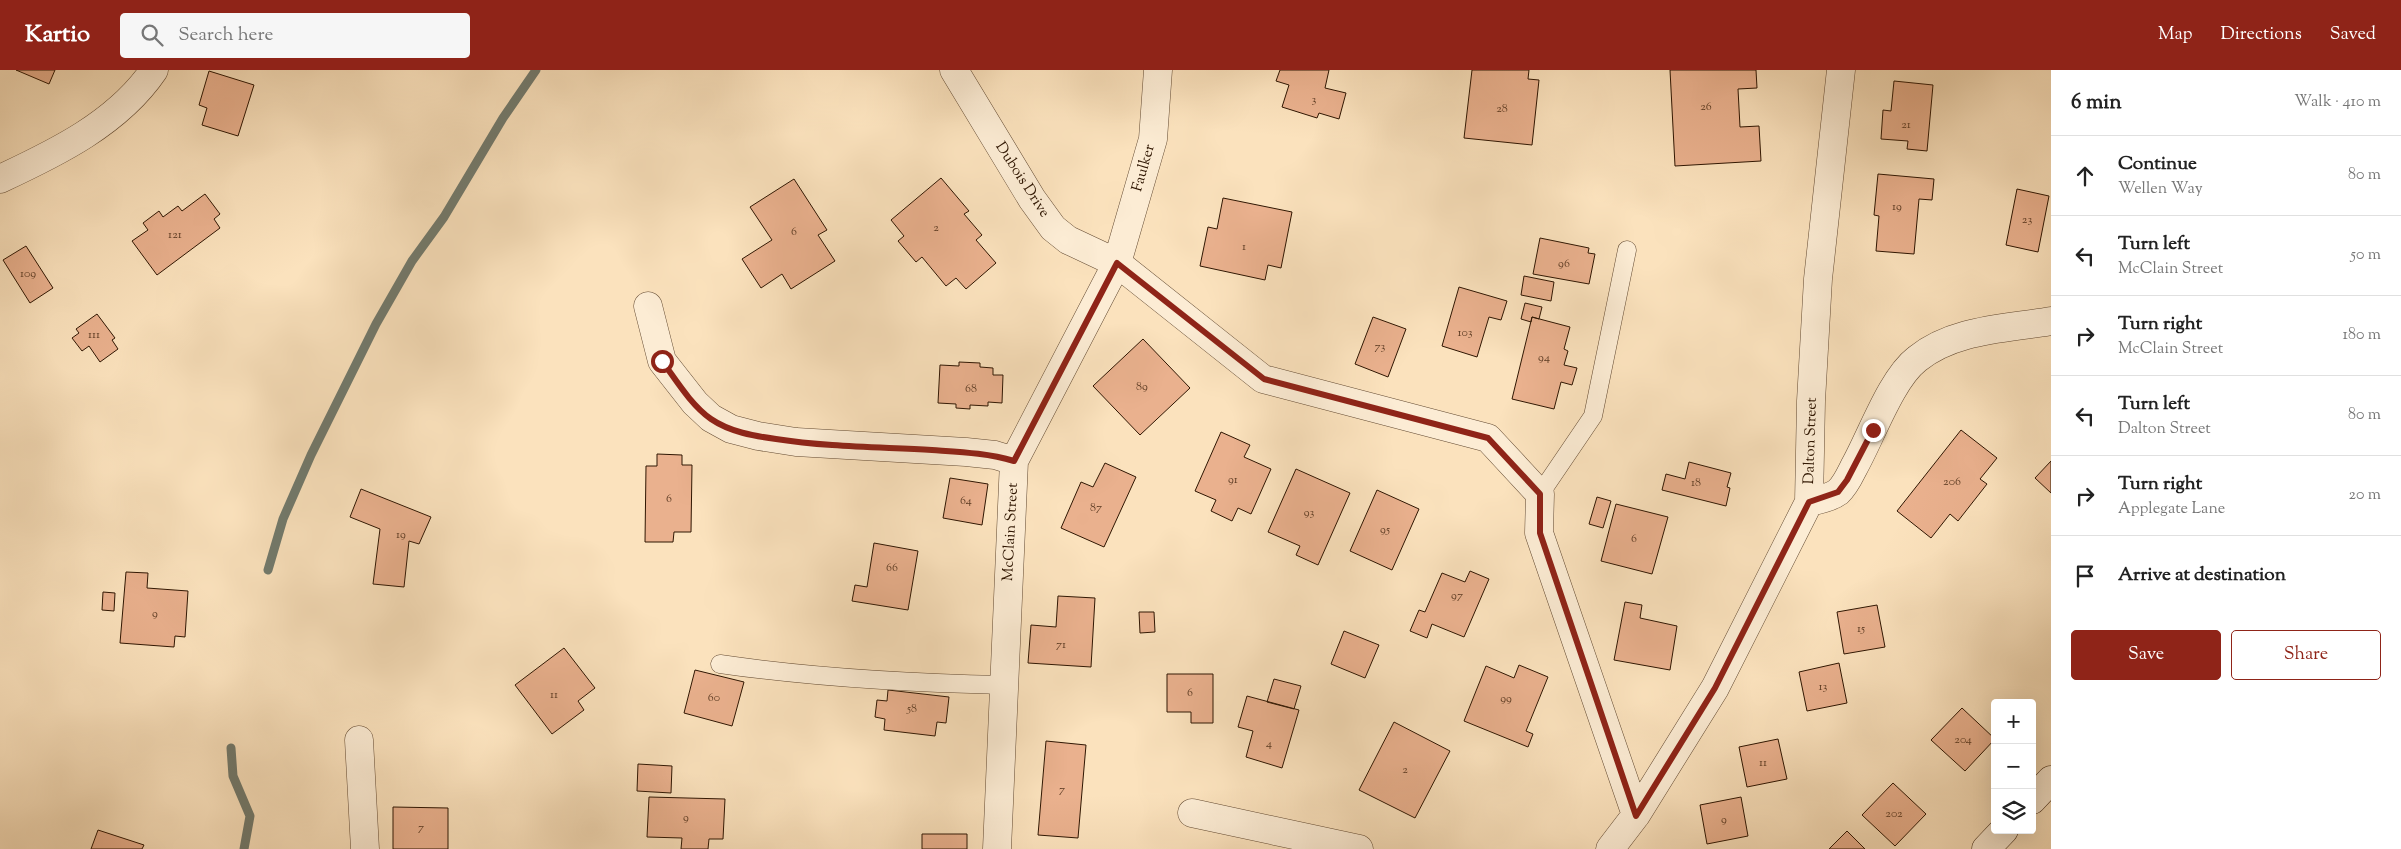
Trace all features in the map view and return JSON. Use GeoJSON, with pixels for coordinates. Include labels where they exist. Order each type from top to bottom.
{"type":"FeatureCollection","features":[{"type":"Feature","properties":{"kind":"street"},"geometry":{"type":"LineString","coordinates":[[0,179],[47,158],[92,132],[144,84],[154,70]]}},
{"type":"Feature","properties":{"kind":"street","name":"Dubois Drive"},"geometry":{"type":"LineString","coordinates":[[954,70],[1032,199],[1053,228],[1068,240],[1117,263]]}},
{"type":"Feature","properties":{"kind":"street","name":"Faulker"},"geometry":{"type":"LineString","coordinates":[[1117,263],[1153,139],[1158,70]]}},
{"type":"Feature","properties":{"kind":"street","name":"Dalton Street"},"geometry":{"type":"LineString","coordinates":[[1610,849],[1636,816],[1715,688],[1809,502],[1811,401],[1818,279],[1840,70]]}},
{"type":"Feature","properties":{"kind":"street"},"geometry":{"type":"LineString","coordinates":[[1117,263],[1264,379],[1488,438],[1540,494],[1540,533],[1636,816]]}},
{"type":"Feature","properties":{"kind":"street","name":"McClain Street"},"geometry":{"type":"LineString","coordinates":[[997,849],[1014,461],[1117,263]]}},
{"type":"Feature","properties":{"kind":"street"},"geometry":{"type":"LineString","coordinates":[[648,306],[662,361],[695,403],[711,418],[731,429],[758,436],[796,442],[966,452],[995,455],[1014,461]]}},
{"type":"Feature","properties":{"kind":"street"},"geometry":{"type":"LineString","coordinates":[[1809,502],[1838,492],[1847,480],[1882,411],[1900,381],[1916,360],[1956,337],[2051,321]]}},
{"type":"Feature","properties":{"kind":"street"},"geometry":{"type":"LineString","coordinates":[[359,740],[365,849]]}},
{"type":"Feature","properties":{"kind":"street"},"geometry":{"type":"LineString","coordinates":[[2036,796],[2051,780]]}},
{"type":"Feature","properties":{"kind":"street"},"geometry":{"type":"LineString","coordinates":[[1192,814],[1359,849]]}},
{"type":"Feature","properties":{"kind":"street"},"geometry":{"type":"LineString","coordinates":[[1986,849],[2000,834]]}},
{"type":"Feature","properties":{"kind":"lane"},"geometry":{"type":"LineString","coordinates":[[1540,494],[1593,416],[1628,250]]}},
{"type":"Feature","properties":{"kind":"lane"},"geometry":{"type":"LineString","coordinates":[[720,664],[797,676],[1004,685]]}},
{"type":"Feature","properties":{"kind":"building"},"geometry":{"type":"Polygon","coordinates":[[[16,70],[55,70],[49,84],[16,70]]]}},
{"type":"Feature","properties":{"kind":"building"},"geometry":{"type":"Polygon","coordinates":[[[1280,70],[1329,70],[1325,88],[1346,93],[1339,119],[1319,113],[1317,118],[1282,107],[1289,85],[1276,81],[1280,70]]]}},
{"type":"Feature","properties":{"kind":"building"},"geometry":{"type":"Polygon","coordinates":[[[1472,70],[1529,70],[1528,79],[1539,80],[1532,145],[1464,138],[1472,70]]]}},
{"type":"Feature","properties":{"kind":"building"},"geometry":{"type":"Polygon","coordinates":[[[1670,70],[1756,70],[1757,88],[1738,89],[1740,127],[1759,126],[1761,161],[1675,166],[1670,70]]]}},
{"type":"Feature","properties":{"kind":"building"},"geometry":{"type":"Polygon","coordinates":[[[209,71],[254,85],[238,136],[202,125],[207,108],[199,105],[209,71]]]}},
{"type":"Feature","properties":{"kind":"building"},"geometry":{"type":"Polygon","coordinates":[[[1894,81],[1933,85],[1927,151],[1907,149],[1908,141],[1881,139],[1883,110],[1891,111],[1894,81]]]}},
{"type":"Feature","properties":{"kind":"building"},"geometry":{"type":"Polygon","coordinates":[[[1878,174],[1934,179],[1932,200],[1919,199],[1914,254],[1876,251],[1879,216],[1874,215],[1878,174]]]}},
{"type":"Feature","properties":{"kind":"building"},"geometry":{"type":"Polygon","coordinates":[[[941,178],[969,211],[964,214],[982,235],[976,240],[996,263],[966,289],[956,278],[946,286],[922,257],[916,262],[898,241],[904,236],[891,220],[941,178]]]}},
{"type":"Feature","properties":{"kind":"building"},"geometry":{"type":"Polygon","coordinates":[[[794,179],[827,230],[818,235],[835,261],[791,289],[782,274],[761,288],[742,259],[772,240],[750,207],[794,179]]]}},
{"type":"Feature","properties":{"kind":"building"},"geometry":{"type":"Polygon","coordinates":[[[2017,189],[2049,196],[2038,252],[2006,245],[2017,189]]]}},
{"type":"Feature","properties":{"kind":"building"},"geometry":{"type":"Polygon","coordinates":[[[205,194],[220,214],[214,219],[220,228],[157,275],[132,241],[148,230],[143,223],[159,211],[163,217],[178,206],[182,211],[205,194]]]}},
{"type":"Feature","properties":{"kind":"building"},"geometry":{"type":"Polygon","coordinates":[[[1223,198],[1292,212],[1281,268],[1268,265],[1265,280],[1200,266],[1208,227],[1217,229],[1223,198]]]}},
{"type":"Feature","properties":{"kind":"building"},"geometry":{"type":"Polygon","coordinates":[[[1540,238],[1589,248],[1588,253],[1595,254],[1589,284],[1533,274],[1540,238]]]}},
{"type":"Feature","properties":{"kind":"building"},"geometry":{"type":"Polygon","coordinates":[[[26,246],[53,288],[30,303],[3,260],[26,246]]]}},
{"type":"Feature","properties":{"kind":"building"},"geometry":{"type":"Polygon","coordinates":[[[1524,276],[1554,282],[1551,301],[1521,295],[1524,276]]]}},
{"type":"Feature","properties":{"kind":"building"},"geometry":{"type":"Polygon","coordinates":[[[1459,287],[1507,301],[1501,320],[1489,317],[1477,357],[1442,346],[1459,287]]]}},
{"type":"Feature","properties":{"kind":"building"},"geometry":{"type":"Polygon","coordinates":[[[1525,303],[1542,307],[1539,319],[1532,317],[1531,322],[1521,319],[1525,303]]]}},
{"type":"Feature","properties":{"kind":"building"},"geometry":{"type":"Polygon","coordinates":[[[97,314],[115,338],[112,340],[118,349],[100,362],[89,346],[82,351],[72,338],[79,333],[76,329],[97,314]]]}},
{"type":"Feature","properties":{"kind":"building"},"geometry":{"type":"Polygon","coordinates":[[[1373,317],[1406,329],[1388,377],[1355,364],[1373,317]]]}},
{"type":"Feature","properties":{"kind":"building"},"geometry":{"type":"Polygon","coordinates":[[[1532,317],[1570,327],[1564,349],[1568,351],[1564,365],[1577,368],[1572,385],[1561,382],[1554,409],[1512,399],[1532,317]]]}},
{"type":"Feature","properties":{"kind":"building"},"geometry":{"type":"Polygon","coordinates":[[[1143,339],[1190,388],[1140,435],[1093,386],[1143,339]]]}},
{"type":"Feature","properties":{"kind":"building"},"geometry":{"type":"Polygon","coordinates":[[[959,362],[980,363],[980,367],[993,368],[993,375],[1003,375],[1002,403],[988,402],[988,406],[970,405],[970,409],[956,408],[956,404],[938,403],[940,365],[959,366],[959,362]]]}},
{"type":"Feature","properties":{"kind":"building"},"geometry":{"type":"Polygon","coordinates":[[[1961,430],[1997,458],[1980,479],[1987,484],[1958,521],[1950,514],[1931,538],[1897,511],[1961,430]]]}},
{"type":"Feature","properties":{"kind":"building"},"geometry":{"type":"Polygon","coordinates":[[[1221,432],[1250,445],[1244,457],[1271,469],[1251,514],[1238,508],[1232,521],[1211,511],[1216,500],[1195,491],[1221,432]]]}},
{"type":"Feature","properties":{"kind":"building"},"geometry":{"type":"Polygon","coordinates":[[[657,454],[682,455],[682,465],[692,465],[691,532],[674,532],[673,542],[645,542],[646,466],[657,466],[657,454]]]}},
{"type":"Feature","properties":{"kind":"building"},"geometry":{"type":"Polygon","coordinates":[[[2051,461],[2051,493],[2035,478],[2051,461]]]}},
{"type":"Feature","properties":{"kind":"building"},"geometry":{"type":"Polygon","coordinates":[[[1689,462],[1731,473],[1727,487],[1730,488],[1726,506],[1662,490],[1666,474],[1685,479],[1689,462]]]}},
{"type":"Feature","properties":{"kind":"building"},"geometry":{"type":"Polygon","coordinates":[[[1105,463],[1136,477],[1104,547],[1061,528],[1081,482],[1093,487],[1105,463]]]}},
{"type":"Feature","properties":{"kind":"building"},"geometry":{"type":"Polygon","coordinates":[[[1296,469],[1350,493],[1318,565],[1296,555],[1300,546],[1268,532],[1296,469]]]}},
{"type":"Feature","properties":{"kind":"building"},"geometry":{"type":"Polygon","coordinates":[[[950,478],[988,484],[982,525],[943,518],[950,478]]]}},
{"type":"Feature","properties":{"kind":"building"},"geometry":{"type":"Polygon","coordinates":[[[361,489],[431,517],[419,544],[409,541],[404,587],[373,584],[380,529],[350,517],[361,489]]]}},
{"type":"Feature","properties":{"kind":"building"},"geometry":{"type":"Polygon","coordinates":[[[1377,490],[1419,509],[1392,570],[1350,551],[1377,490]]]}},
{"type":"Feature","properties":{"kind":"building"},"geometry":{"type":"Polygon","coordinates":[[[1597,497],[1611,501],[1603,528],[1589,524],[1597,497]]]}},
{"type":"Feature","properties":{"kind":"building"},"geometry":{"type":"Polygon","coordinates":[[[1616,504],[1668,517],[1652,574],[1601,561],[1616,504]]]}},
{"type":"Feature","properties":{"kind":"building"},"geometry":{"type":"Polygon","coordinates":[[[874,543],[918,551],[908,610],[852,601],[855,585],[867,587],[874,543]]]}},
{"type":"Feature","properties":{"kind":"building"},"geometry":{"type":"Polygon","coordinates":[[[1470,571],[1489,579],[1464,637],[1432,624],[1427,638],[1410,631],[1419,610],[1425,612],[1442,573],[1465,582],[1470,571]]]}},
{"type":"Feature","properties":{"kind":"building"},"geometry":{"type":"Polygon","coordinates":[[[126,572],[148,573],[147,588],[188,591],[185,637],[175,636],[174,647],[120,643],[126,572]]]}},
{"type":"Feature","properties":{"kind":"building"},"geometry":{"type":"Polygon","coordinates":[[[103,592],[115,593],[114,611],[102,610],[103,592]]]}},
{"type":"Feature","properties":{"kind":"building"},"geometry":{"type":"Polygon","coordinates":[[[1058,596],[1095,598],[1091,667],[1028,663],[1031,625],[1056,627],[1058,596]]]}},
{"type":"Feature","properties":{"kind":"building"},"geometry":{"type":"Polygon","coordinates":[[[1625,602],[1642,605],[1640,618],[1677,626],[1670,670],[1614,660],[1625,602]]]}},
{"type":"Feature","properties":{"kind":"building"},"geometry":{"type":"Polygon","coordinates":[[[1877,605],[1885,647],[1844,654],[1837,612],[1877,605]]]}},
{"type":"Feature","properties":{"kind":"building"},"geometry":{"type":"Polygon","coordinates":[[[1139,612],[1154,612],[1155,632],[1140,633],[1139,612]]]}},
{"type":"Feature","properties":{"kind":"building"},"geometry":{"type":"Polygon","coordinates":[[[1344,631],[1379,645],[1365,678],[1331,664],[1344,631]]]}},
{"type":"Feature","properties":{"kind":"building"},"geometry":{"type":"Polygon","coordinates":[[[564,648],[595,688],[578,701],[584,710],[552,734],[515,685],[564,648]]]}},
{"type":"Feature","properties":{"kind":"building"},"geometry":{"type":"Polygon","coordinates":[[[1839,663],[1847,703],[1807,711],[1799,672],[1839,663]]]}},
{"type":"Feature","properties":{"kind":"building"},"geometry":{"type":"Polygon","coordinates":[[[1519,665],[1548,677],[1526,731],[1533,734],[1528,747],[1464,721],[1486,666],[1514,678],[1519,665]]]}},
{"type":"Feature","properties":{"kind":"building"},"geometry":{"type":"Polygon","coordinates":[[[695,670],[744,682],[732,726],[684,713],[695,670]]]}},
{"type":"Feature","properties":{"kind":"building"},"geometry":{"type":"Polygon","coordinates":[[[1167,674],[1213,674],[1213,723],[1191,723],[1191,712],[1167,712],[1167,674]]]}},
{"type":"Feature","properties":{"kind":"building"},"geometry":{"type":"Polygon","coordinates":[[[1274,679],[1301,686],[1294,709],[1267,702],[1274,679]]]}},
{"type":"Feature","properties":{"kind":"building"},"geometry":{"type":"Polygon","coordinates":[[[888,690],[949,697],[946,723],[937,722],[935,736],[884,730],[885,719],[875,717],[877,700],[887,701],[888,690]]]}},
{"type":"Feature","properties":{"kind":"building"},"geometry":{"type":"Polygon","coordinates":[[[1247,696],[1299,710],[1282,768],[1246,757],[1253,731],[1238,727],[1247,696]]]}},
{"type":"Feature","properties":{"kind":"building"},"geometry":{"type":"Polygon","coordinates":[[[1962,708],[1991,735],[1991,743],[1965,771],[1931,740],[1962,708]]]}},
{"type":"Feature","properties":{"kind":"building"},"geometry":{"type":"Polygon","coordinates":[[[1394,722],[1450,751],[1415,818],[1359,790],[1394,722]]]}},
{"type":"Feature","properties":{"kind":"building"},"geometry":{"type":"Polygon","coordinates":[[[1778,739],[1787,779],[1747,787],[1739,747],[1778,739]]]}},
{"type":"Feature","properties":{"kind":"building"},"geometry":{"type":"Polygon","coordinates":[[[1046,741],[1086,745],[1078,838],[1038,835],[1046,741]]]}},
{"type":"Feature","properties":{"kind":"building"},"geometry":{"type":"Polygon","coordinates":[[[638,764],[672,766],[671,793],[637,791],[638,764]]]}},
{"type":"Feature","properties":{"kind":"building"},"geometry":{"type":"Polygon","coordinates":[[[1893,783],[1926,814],[1895,846],[1862,815],[1893,783]]]}},
{"type":"Feature","properties":{"kind":"building"},"geometry":{"type":"Polygon","coordinates":[[[649,797],[725,799],[723,839],[709,839],[708,849],[681,849],[682,838],[647,837],[649,797]]]}},
{"type":"Feature","properties":{"kind":"building"},"geometry":{"type":"Polygon","coordinates":[[[1741,797],[1748,836],[1707,844],[1700,805],[1741,797]]]}},
{"type":"Feature","properties":{"kind":"building"},"geometry":{"type":"Polygon","coordinates":[[[393,807],[448,808],[448,849],[393,849],[393,807]]]}},
{"type":"Feature","properties":{"kind":"building"},"geometry":{"type":"Polygon","coordinates":[[[98,830],[144,845],[142,849],[91,849],[98,830]]]}},
{"type":"Feature","properties":{"kind":"building"},"geometry":{"type":"Polygon","coordinates":[[[1847,831],[1865,849],[1829,849],[1847,831]]]}},
{"type":"Feature","properties":{"kind":"building"},"geometry":{"type":"Polygon","coordinates":[[[922,834],[967,834],[967,849],[922,849],[922,834]]]}},
{"type":"Feature","properties":{"kind":"waterway"},"geometry":{"type":"LineString","coordinates":[[268,570],[283,519],[311,455],[376,324],[412,261],[444,217],[503,118],[536,70]]}},
{"type":"Feature","properties":{"kind":"waterway"},"geometry":{"type":"LineString","coordinates":[[231,748],[233,776],[250,816],[244,849]]}},
{"type":"Feature","properties":{"kind":"route"},"geometry":{"type":"LineString","coordinates":[[662,361],[695,403],[711,418],[731,429],[758,436],[796,442],[966,452],[995,455],[1014,461],[1117,263],[1264,379],[1488,438],[1540,494],[1540,533],[1636,816],[1715,688],[1809,502],[1838,492],[1847,480],[1873,430]]}}]}
